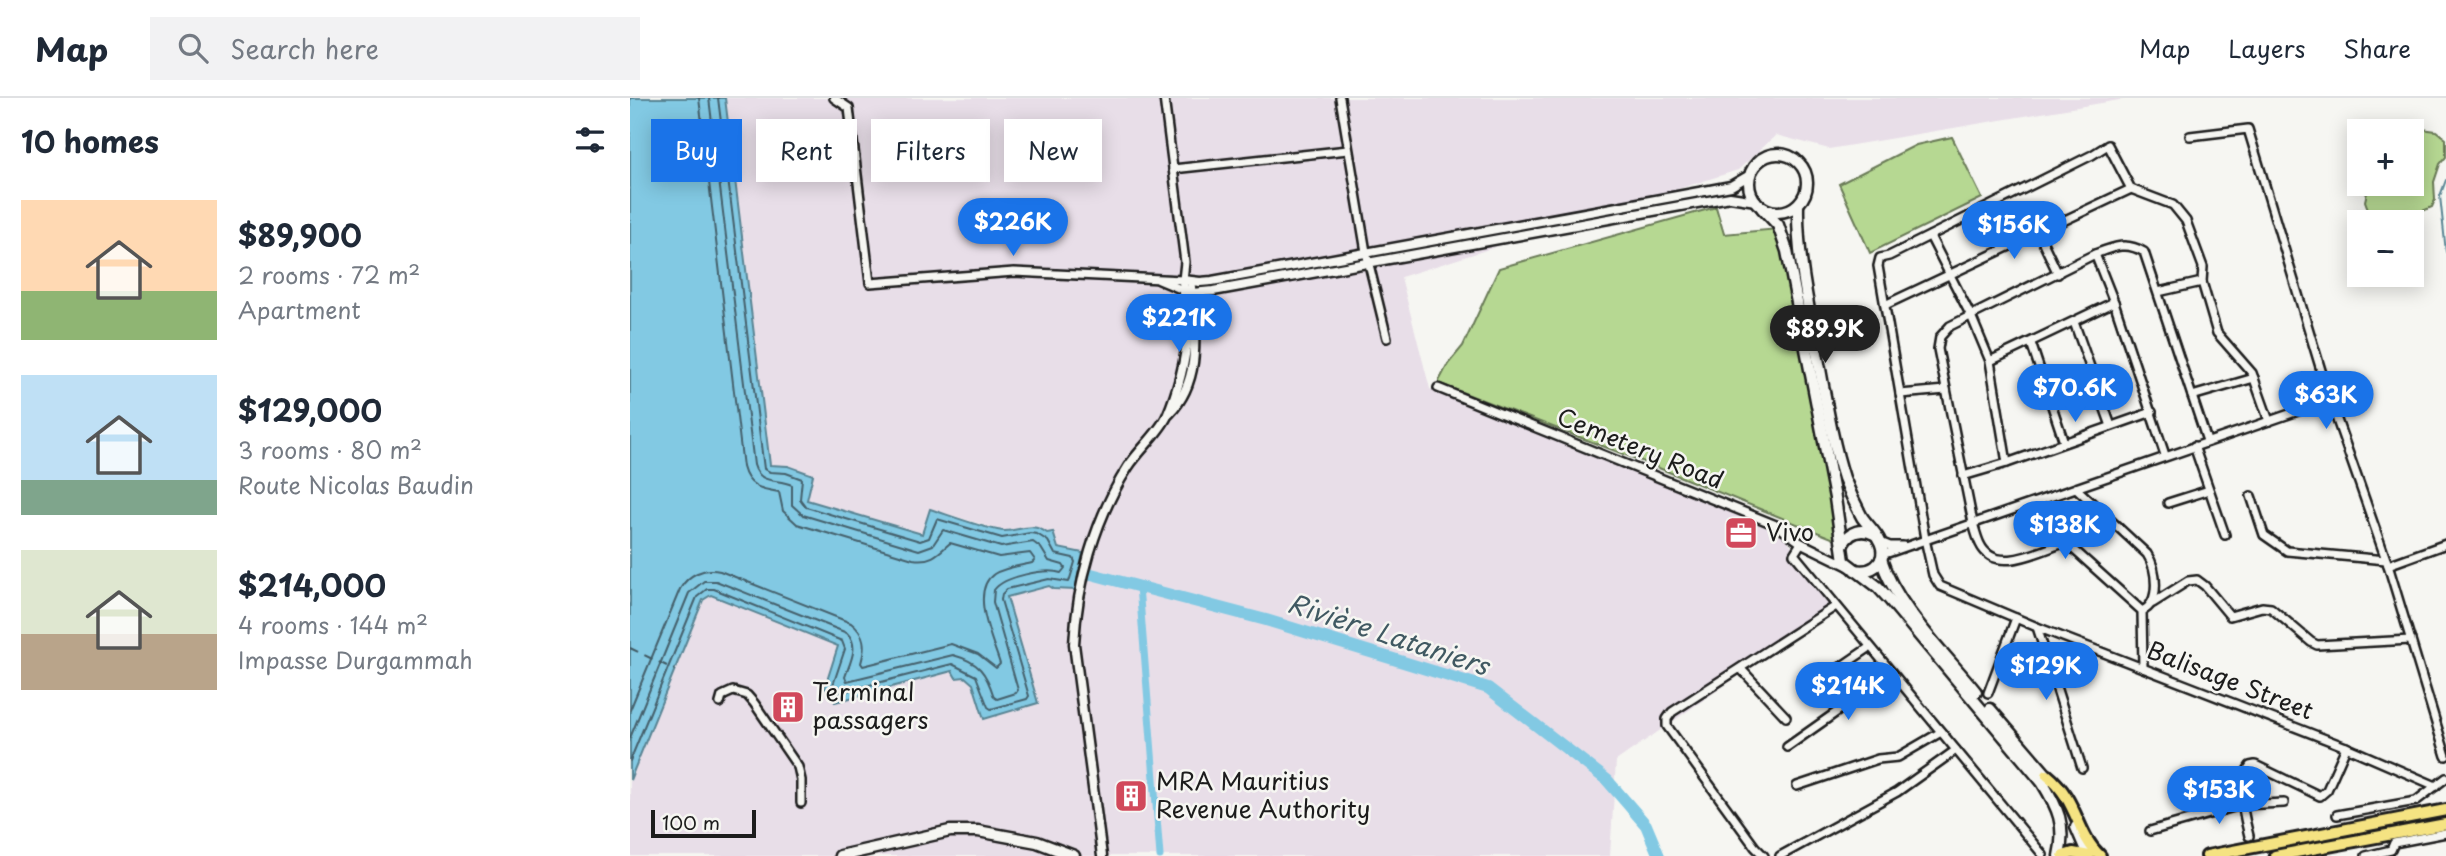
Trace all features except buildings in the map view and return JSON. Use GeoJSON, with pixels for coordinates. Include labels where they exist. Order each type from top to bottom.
{"type":"FeatureCollection","features":[{"type":"Feature","properties":{"kind":"highway"},"geometry":{"type":"LineString","coordinates":[[2048,775],[2068,797],[2093,850],[2100,856]]}},
{"type":"Feature","properties":{"kind":"highway"},"geometry":{"type":"LineString","coordinates":[[2207,856],[2446,810]]}},
{"type":"Feature","properties":{"kind":"highway"},"geometry":{"type":"LineString","coordinates":[[2275,856],[2446,824]]}},
{"type":"Feature","properties":{"kind":"highway"},"geometry":{"type":"LineString","coordinates":[[2061,856],[2073,853],[2089,856]]}},
{"type":"Feature","properties":{"kind":"main road"},"geometry":{"type":"LineString","coordinates":[[1759,205],[1780,213],[1798,205],[1807,190],[1807,180],[1798,162],[1790,157],[1770,155],[1762,159],[1750,175],[1751,193],[1759,205],[1778,225],[1783,235],[1842,554],[1852,568],[1878,587],[1889,599],[2042,782],[2053,799],[2062,827],[2061,856]]}},
{"type":"Feature","properties":{"kind":"main road"},"geometry":{"type":"LineString","coordinates":[[1798,205],[1798,239],[1804,284],[1838,457],[1855,504],[1879,540],[1887,577],[1900,599],[2048,775],[2064,800],[2089,856]]}},
{"type":"Feature","properties":{"kind":"main road"},"geometry":{"type":"LineString","coordinates":[[1842,546],[1849,536],[1861,530],[1874,534],[1879,540]]}},
{"type":"Feature","properties":{"kind":"main road"},"geometry":{"type":"LineString","coordinates":[[1852,568],[1868,571],[1882,557]]}},
{"type":"Feature","properties":{"kind":"main road"},"geometry":{"type":"LineString","coordinates":[[840,856],[950,831],[978,831],[1037,842],[1074,856]]}},
{"type":"Feature","properties":{"kind":"street"},"geometry":{"type":"LineString","coordinates":[[834,98],[849,108],[870,283],[1014,272],[1212,281],[1731,186],[1750,175]]}},
{"type":"Feature","properties":{"kind":"street"},"geometry":{"type":"LineString","coordinates":[[1102,856],[1074,644],[1078,600],[1095,538],[1110,497],[1129,465],[1179,404],[1190,381],[1195,327],[1187,291],[1164,98]]}},
{"type":"Feature","properties":{"kind":"street"},"geometry":{"type":"LineString","coordinates":[[1340,98],[1368,264],[1387,338]]}},
{"type":"Feature","properties":{"kind":"street"},"geometry":{"type":"LineString","coordinates":[[2190,136],[2248,129],[2330,400],[2387,563],[2446,756]]}},
{"type":"Feature","properties":{"kind":"street"},"geometry":{"type":"LineString","coordinates":[[2007,463],[1990,361],[1972,317],[1930,236],[2108,145],[2131,189],[2173,205],[2186,221],[2203,267],[2202,282],[2217,333],[2254,378],[2269,421]]}},
{"type":"Feature","properties":{"kind":"street"},"geometry":{"type":"LineString","coordinates":[[1173,169],[1348,150]]}},
{"type":"Feature","properties":{"kind":"street"},"geometry":{"type":"LineString","coordinates":[[1885,306],[2131,189]]}},
{"type":"Feature","properties":{"kind":"street"},"geometry":{"type":"LineString","coordinates":[[1158,279],[1187,291],[1213,291],[1730,197],[1759,205]]}},
{"type":"Feature","properties":{"kind":"street"},"geometry":{"type":"LineString","coordinates":[[2039,234],[2058,274]]}},
{"type":"Feature","properties":{"kind":"street","name":"Balisage Street"},"geometry":{"type":"LineString","coordinates":[[1930,236],[1880,258],[1878,266],[1925,539],[1933,575],[1940,586],[2037,627],[2346,747],[2436,786]]}},
{"type":"Feature","properties":{"kind":"street"},"geometry":{"type":"LineString","coordinates":[[2143,668],[2142,611],[2064,543],[2008,562],[1987,555],[1980,545],[1973,523],[1938,349],[1940,337],[1950,326],[2095,254],[2119,245],[2134,246],[2144,252],[2207,441]]}},
{"type":"Feature","properties":{"kind":"street"},"geometry":{"type":"LineString","coordinates":[[2095,254],[2114,302],[2165,455]]}},
{"type":"Feature","properties":{"kind":"street"},"geometry":{"type":"LineString","coordinates":[[2158,292],[2202,282]]}},
{"type":"Feature","properties":{"kind":"street"},"geometry":{"type":"LineString","coordinates":[[1990,361],[2114,302]]}},
{"type":"Feature","properties":{"kind":"street"},"geometry":{"type":"LineString","coordinates":[[2074,322],[2111,426]]}},
{"type":"Feature","properties":{"kind":"street"},"geometry":{"type":"LineString","coordinates":[[2031,343],[2064,442]]}},
{"type":"Feature","properties":{"kind":"street"},"geometry":{"type":"LineString","coordinates":[[2192,396],[2254,378]]}},
{"type":"Feature","properties":{"kind":"street","name":"Cemetery Road"},"geometry":{"type":"LineString","coordinates":[[1438,388],[1776,525],[1822,555],[1852,568]]}},
{"type":"Feature","properties":{"kind":"street"},"geometry":{"type":"LineString","coordinates":[[1900,394],[1946,390]]}},
{"type":"Feature","properties":{"kind":"street"},"geometry":{"type":"LineString","coordinates":[[1882,557],[1925,539],[2330,400]]}},
{"type":"Feature","properties":{"kind":"street"},"geometry":{"type":"LineString","coordinates":[[1963,476],[2152,412]]}},
{"type":"Feature","properties":{"kind":"street"},"geometry":{"type":"LineString","coordinates":[[2194,446],[2225,535]]}},
{"type":"Feature","properties":{"kind":"street"},"geometry":{"type":"LineString","coordinates":[[2076,488],[2147,554],[2155,571],[2153,603]]}},
{"type":"Feature","properties":{"kind":"street"},"geometry":{"type":"LineString","coordinates":[[2168,503],[2209,490]]}},
{"type":"Feature","properties":{"kind":"street"},"geometry":{"type":"LineString","coordinates":[[2251,496],[2264,535],[2287,551],[2387,563],[2446,544]]}},
{"type":"Feature","properties":{"kind":"street"},"geometry":{"type":"LineString","coordinates":[[1879,540],[1890,546],[1911,545]]}},
{"type":"Feature","properties":{"kind":"street"},"geometry":{"type":"LineString","coordinates":[[1801,543],[1794,554],[2043,855]]}},
{"type":"Feature","properties":{"kind":"street"},"geometry":{"type":"LineString","coordinates":[[1822,555],[1842,546]]}},
{"type":"Feature","properties":{"kind":"street"},"geometry":{"type":"LineString","coordinates":[[2142,611],[2188,581],[2197,579],[2230,617],[2262,607],[2271,608],[2318,645],[2410,640]]}},
{"type":"Feature","properties":{"kind":"street"},"geometry":{"type":"LineString","coordinates":[[1762,855],[1667,726],[1668,719],[1672,712],[1836,606]]}},
{"type":"Feature","properties":{"kind":"street"},"geometry":{"type":"LineString","coordinates":[[1988,692],[2016,618]]}},
{"type":"Feature","properties":{"kind":"street"},"geometry":{"type":"LineString","coordinates":[[2037,627],[2082,768]]}},
{"type":"Feature","properties":{"kind":"street"},"geometry":{"type":"LineString","coordinates":[[1813,686],[1870,647]]}},
{"type":"Feature","properties":{"kind":"street"},"geometry":{"type":"LineString","coordinates":[[1741,669],[1786,718]]}},
{"type":"Feature","properties":{"kind":"street"},"geometry":{"type":"LineString","coordinates":[[1787,747],[1892,674]]}},
{"type":"Feature","properties":{"kind":"street"},"geometry":{"type":"LineString","coordinates":[[720,703],[722,696],[733,691],[747,695],[754,703],[797,767],[801,780],[801,803]]}},
{"type":"Feature","properties":{"kind":"street"},"geometry":{"type":"LineString","coordinates":[[1797,786],[1878,759],[1898,757],[1941,732]]}},
{"type":"Feature","properties":{"kind":"street"},"geometry":{"type":"LineString","coordinates":[[2249,836],[2241,806],[2245,772],[2250,765],[2320,796],[2327,790],[2346,747]]}},
{"type":"Feature","properties":{"kind":"street"},"geometry":{"type":"LineString","coordinates":[[1780,856],[1897,792],[1956,750]]}},
{"type":"Feature","properties":{"kind":"street"},"geometry":{"type":"LineString","coordinates":[[2337,815],[2416,801],[2446,778]]}},
{"type":"Feature","properties":{"kind":"street"},"geometry":{"type":"LineString","coordinates":[[2150,831],[2241,806],[2284,803]]}},
{"type":"Feature","properties":{"kind":"street"},"geometry":{"type":"LineString","coordinates":[[2366,856],[2391,850],[2395,843],[2446,833]]}},
{"type":"Feature","properties":{"kind":"street"},"geometry":{"type":"LineString","coordinates":[[1102,844],[1109,856]]}},
{"type":"Feature","properties":{"kind":"shaded area"},"geometry":{"type":"Polygon","coordinates":[[[725,98],[2131,98],[1829,149],[1776,135],[1738,170],[1401,277],[1430,389],[1773,522],[1838,606],[1616,761],[1610,856],[630,856],[630,780],[704,600],[711,595],[839,646],[825,687],[835,702],[953,670],[971,680],[984,719],[1038,703],[1007,596],[1050,586],[1075,590],[1083,553],[1058,548],[1047,533],[1031,526],[1003,531],[931,509],[923,535],[806,500],[794,469],[770,465],[735,182],[742,182],[742,119],[728,119],[725,98]]]}},
{"type":"Feature","properties":{"kind":"green space"},"geometry":{"type":"Polygon","coordinates":[[[2424,129],[2436,131],[2446,139],[2446,157],[2440,164],[2434,182],[2435,200],[2432,207],[2424,210],[2368,210],[2366,196],[2424,196],[2424,129]]]}},
{"type":"Feature","properties":{"kind":"green space"},"geometry":{"type":"Polygon","coordinates":[[[1952,137],[1982,198],[1870,253],[1839,184],[1916,145],[1952,137]]]}},
{"type":"Feature","properties":{"kind":"green space"},"geometry":{"type":"Polygon","coordinates":[[[1716,207],[1724,234],[1778,229],[1839,541],[1438,383],[1448,364],[1463,346],[1499,268],[1716,207]]]}},
{"type":"Feature","properties":{"kind":"water"},"geometry":{"type":"Polygon","coordinates":[[[630,98],[725,98],[728,119],[651,119],[651,182],[735,182],[770,465],[788,466],[813,475],[807,500],[922,534],[930,509],[998,530],[1032,527],[1047,533],[1053,532],[1058,548],[1083,553],[1075,590],[1054,589],[1049,586],[1007,597],[1038,703],[984,719],[973,684],[965,677],[956,678],[952,671],[835,702],[825,687],[838,646],[711,595],[703,600],[630,780],[630,98]]]}},
{"type":"Feature","properties":{"kind":"waterway"},"geometry":{"type":"LineString","coordinates":[[2446,180],[2440,196],[2446,252]]}},
{"type":"Feature","properties":{"kind":"waterway","name":"Rivière Lataniers"},"geometry":{"type":"LineString","coordinates":[[1080,571],[1266,620],[1488,688],[1607,780],[1646,825],[1659,856]]}},
{"type":"Feature","properties":{"kind":"waterway"},"geometry":{"type":"LineString","coordinates":[[1139,586],[1160,856]]}},
{"type":"Feature","properties":{"kind":"ferry route"},"geometry":{"type":"LineString","coordinates":[[630,648],[675,670]]}},
{"type":"Feature","properties":{"kind":"place","name":"Vivo"},"geometry":{"type":"Point","coordinates":[1741,533]}},
{"type":"Feature","properties":{"kind":"place","name":"Terminal passagers"},"geometry":{"type":"Point","coordinates":[788,707]}},
{"type":"Feature","properties":{"kind":"place","name":"MRA Mauritius Revenue Authority"},"geometry":{"type":"Point","coordinates":[1131,796]}}]}
